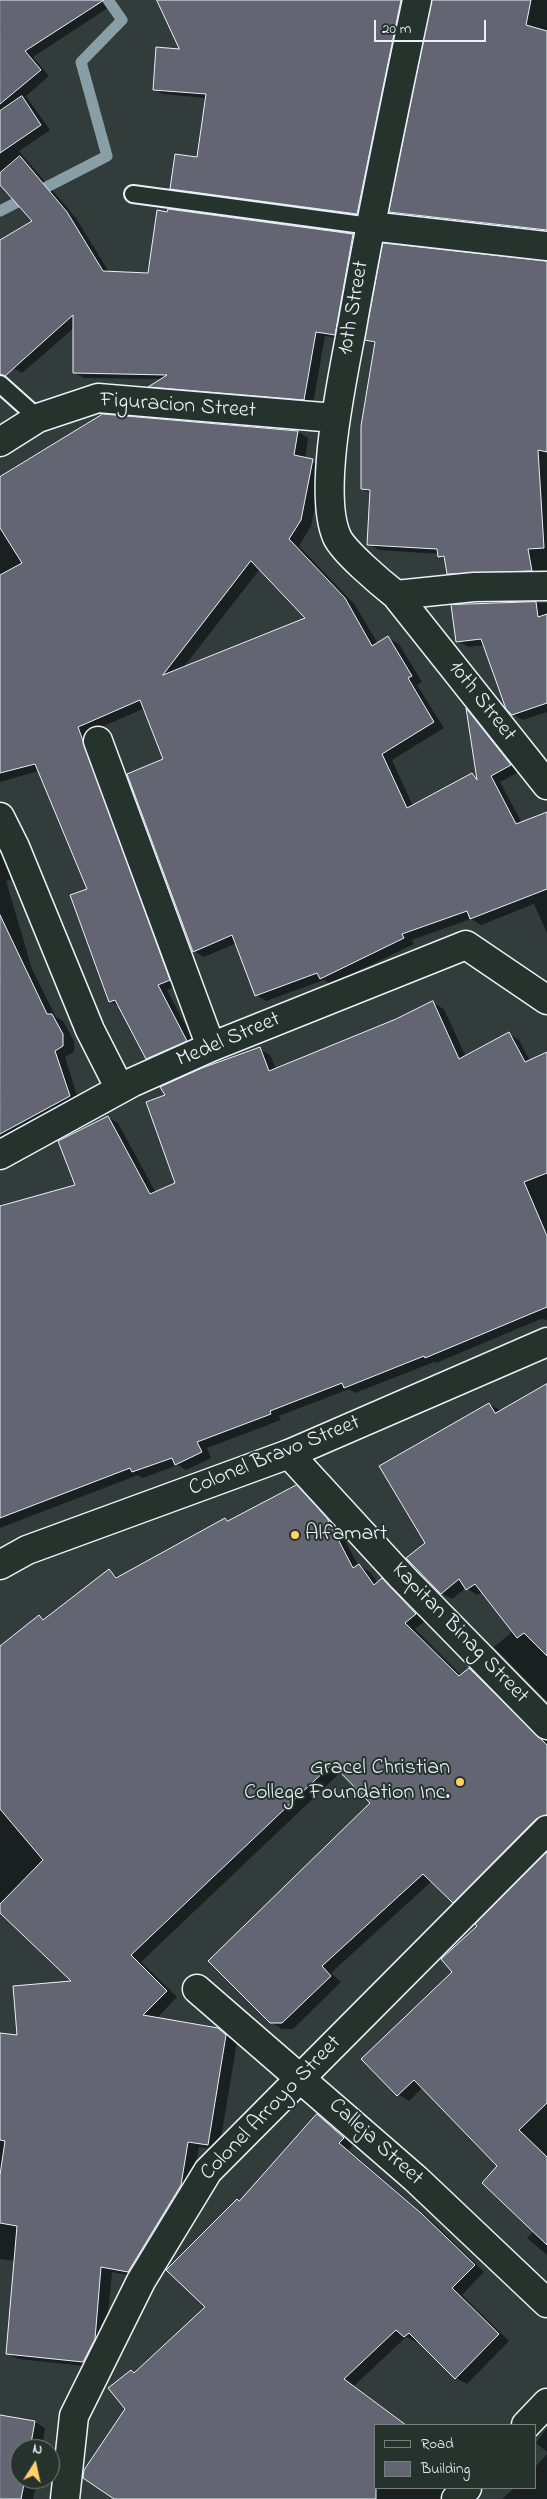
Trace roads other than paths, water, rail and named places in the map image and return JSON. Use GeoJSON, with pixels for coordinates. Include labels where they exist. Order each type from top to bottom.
{"type":"FeatureCollection","features":[{"type":"Feature","properties":{"kind":"street","name":"10th Street"},"geometry":{"type":"LineString","coordinates":[[418,0],[370,226],[335,418],[331,512],[338,537],[372,575],[396,595],[547,785]]}},
{"type":"Feature","properties":{"kind":"street"},"geometry":{"type":"LineString","coordinates":[[370,226],[547,246]]}},
{"type":"Feature","properties":{"kind":"street","name":"Figuracion Street"},"geometry":{"type":"LineString","coordinates":[[0,442],[38,418],[98,398],[335,418]]}},
{"type":"Feature","properties":{"kind":"street"},"geometry":{"type":"LineString","coordinates":[[396,595],[474,587],[547,586]]}},
{"type":"Feature","properties":{"kind":"street"},"geometry":{"type":"LineString","coordinates":[[98,741],[211,1047]]}},
{"type":"Feature","properties":{"kind":"street"},"geometry":{"type":"LineString","coordinates":[[0,817],[15,848],[90,1030],[120,1089]]}},
{"type":"Feature","properties":{"kind":"street","name":"Medel Street"},"geometry":{"type":"LineString","coordinates":[[0,1155],[120,1089],[211,1047],[466,945],[547,1000]]}},
{"type":"Feature","properties":{"kind":"street","name":"Colonel Bravo Street"},"geometry":{"type":"LineString","coordinates":[[0,1565],[27,1550],[289,1454],[547,1342]]}},
{"type":"Feature","properties":{"kind":"street","name":"Kapitan Binag Street"},"geometry":{"type":"LineString","coordinates":[[289,1454],[402,1576],[547,1725]]}},
{"type":"Feature","properties":{"kind":"street","name":"Colonel Arroyo Street"},"geometry":{"type":"LineString","coordinates":[[65,2499],[74,2416],[142,2281],[208,2171],[547,1830]]}},
{"type":"Feature","properties":{"kind":"street","name":"Calleja Street"},"geometry":{"type":"LineString","coordinates":[[197,1989],[416,2179],[547,2303]]}},
{"type":"Feature","properties":{"kind":"street"},"geometry":{"type":"LineString","coordinates":[[527,2424],[547,2403]]}},
{"type":"Feature","properties":{"kind":"street"},"geometry":{"type":"LineString","coordinates":[[456,2499],[466,2489]]}},
{"type":"Feature","properties":{"kind":"lane"},"geometry":{"type":"LineString","coordinates":[[133,194],[370,226]]}},
{"type":"Feature","properties":{"kind":"lane"},"geometry":{"type":"LineString","coordinates":[[0,384],[38,418]]}},
{"type":"Feature","properties":{"kind":"waterway"},"geometry":{"type":"LineString","coordinates":[[0,211],[107,156],[81,62],[122,20],[108,0]]}},
{"type":"Feature","properties":{"kind":"place","name":"Alfamart"},"geometry":{"type":"Point","coordinates":[295,1535]}},
{"type":"Feature","properties":{"kind":"place","name":"Gracel Christian College Foundation Inc."},"geometry":{"type":"Point","coordinates":[460,1782]}}]}
